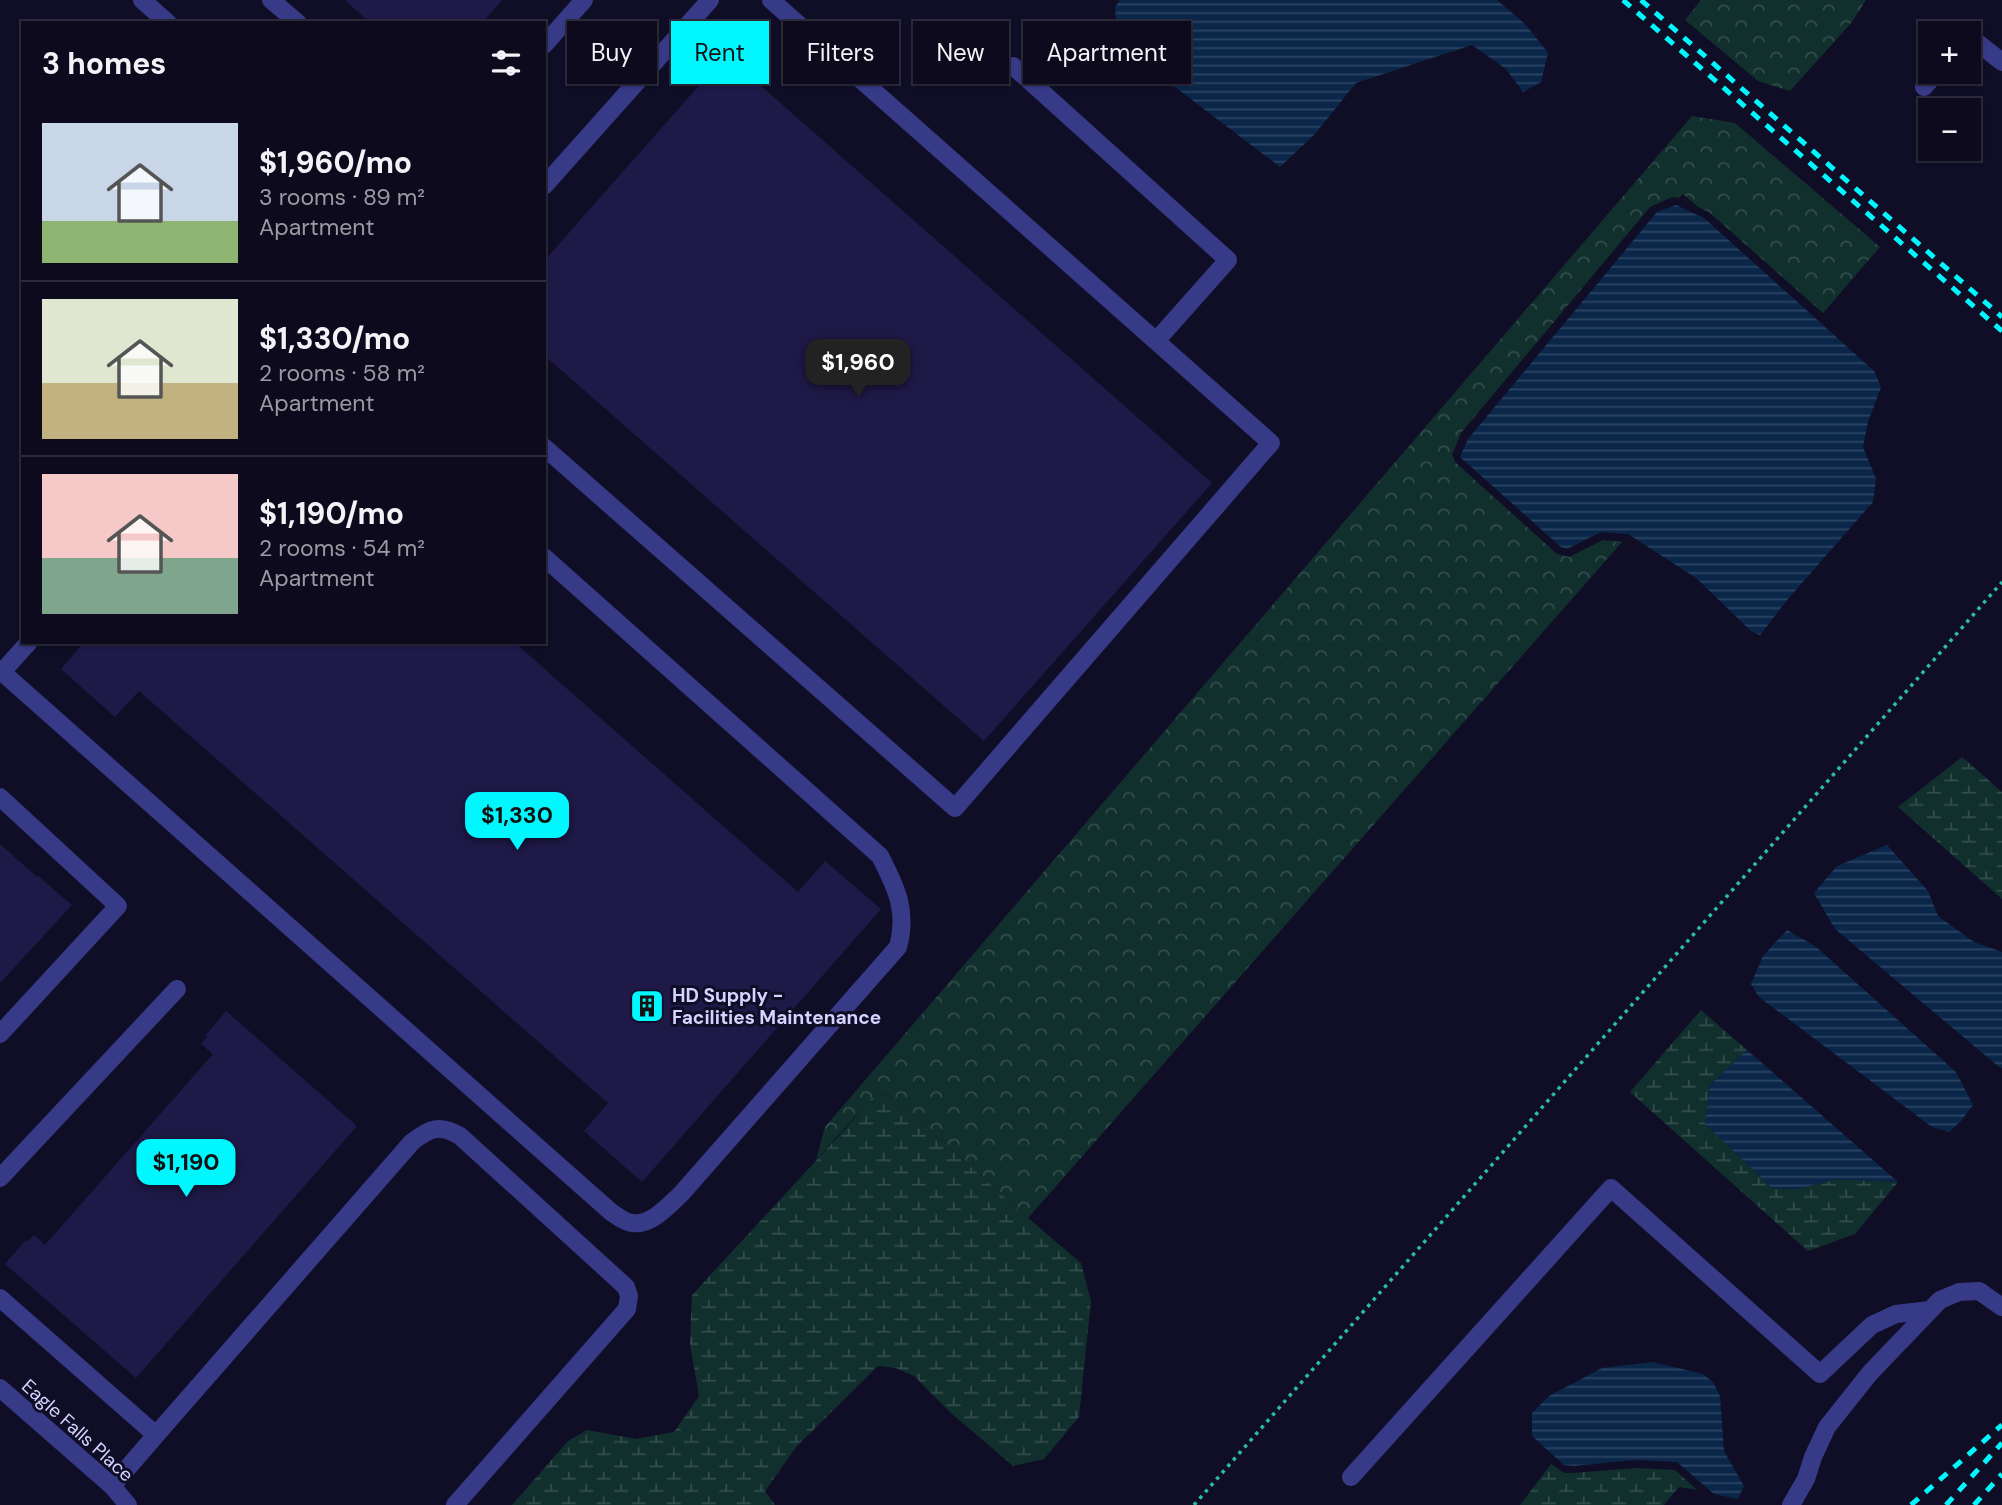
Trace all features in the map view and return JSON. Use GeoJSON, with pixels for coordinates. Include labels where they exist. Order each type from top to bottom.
{"type":"FeatureCollection","features":[{"type":"Feature","properties":{"kind":"street"},"geometry":{"type":"LineString","coordinates":[[142,0],[166,21]]}},
{"type":"Feature","properties":{"kind":"street"},"geometry":{"type":"LineString","coordinates":[[271,0],[296,21]]}},
{"type":"Feature","properties":{"kind":"street"},"geometry":{"type":"LineString","coordinates":[[546,43],[584,0]]}},
{"type":"Feature","properties":{"kind":"street"},"geometry":{"type":"LineString","coordinates":[[546,184],[710,0]]}},
{"type":"Feature","properties":{"kind":"street"},"geometry":{"type":"LineString","coordinates":[[546,449],[955,808],[1270,443],[771,0]]}},
{"type":"Feature","properties":{"kind":"street"},"geometry":{"type":"LineString","coordinates":[[1981,45],[2002,62]]}},
{"type":"Feature","properties":{"kind":"street"},"geometry":{"type":"LineString","coordinates":[[1013,66],[1228,260],[1156,341]]}},
{"type":"Feature","properties":{"kind":"street"},"geometry":{"type":"LineString","coordinates":[[27,644],[2,672],[611,1212],[632,1224],[655,1217],[681,1194],[898,947],[903,918],[897,892],[880,856],[546,559]]}},
{"type":"Feature","properties":{"kind":"street"},"geometry":{"type":"LineString","coordinates":[[0,797],[118,906],[0,1034]]}},
{"type":"Feature","properties":{"kind":"street"},"geometry":{"type":"LineString","coordinates":[[0,1178],[177,989]]}},
{"type":"Feature","properties":{"kind":"street"},"geometry":{"type":"LineString","coordinates":[[112,1486],[412,1142],[428,1129],[448,1129],[460,1136],[626,1286],[629,1296],[627,1308],[455,1505]]}},
{"type":"Feature","properties":{"kind":"street"},"geometry":{"type":"LineString","coordinates":[[1351,1477],[1611,1188],[1821,1374],[1872,1325],[1896,1314],[1930,1310]]}},
{"type":"Feature","properties":{"kind":"street"},"geometry":{"type":"LineString","coordinates":[[1791,1505],[1827,1427],[1870,1373],[1940,1300],[1959,1292],[1979,1291],[2002,1307]]}},
{"type":"Feature","properties":{"kind":"street"},"geometry":{"type":"LineString","coordinates":[[0,1298],[156,1435]]}},
{"type":"Feature","properties":{"kind":"street","name":"Eagle Falls Place"},"geometry":{"type":"LineString","coordinates":[[0,1388],[112,1486],[128,1505]]}},
{"type":"Feature","properties":{"kind":"path"},"geometry":{"type":"LineString","coordinates":[[1195,1505],[2002,582]]}},
{"type":"Feature","properties":{"kind":"green space"},"geometry":{"type":"Polygon","coordinates":[[[1701,0],[1866,0],[1852,22],[1790,91],[1758,81],[1685,20],[1701,0]]]}},
{"type":"Feature","properties":{"kind":"green space"},"geometry":{"type":"Polygon","coordinates":[[[1692,116],[1735,123],[1880,247],[1823,313],[1709,212],[1698,207],[1683,194],[1679,198],[1672,197],[1650,207],[1461,433],[1452,455],[1455,462],[1557,554],[1569,557],[1603,540],[1622,542],[1028,1218],[895,1099],[877,1092],[816,1160],[825,1127],[1692,116]]]}},
{"type":"Feature","properties":{"kind":"green space"},"geometry":{"type":"Polygon","coordinates":[[[1962,757],[2002,792],[2002,899],[1898,807],[1962,757]]]}},
{"type":"Feature","properties":{"kind":"green space"},"geometry":{"type":"Polygon","coordinates":[[[1701,1010],[1747,1050],[1710,1085],[1705,1124],[1772,1188],[1799,1189],[1836,1179],[1898,1182],[1855,1234],[1808,1251],[1630,1092],[1701,1010]]]}},
{"type":"Feature","properties":{"kind":"green space"},"geometry":{"type":"Polygon","coordinates":[[[876,1092],[895,1099],[1081,1263],[1091,1301],[1079,1417],[1044,1459],[1013,1466],[951,1413],[914,1376],[896,1368],[878,1366],[797,1446],[765,1491],[775,1505],[512,1505],[568,1441],[587,1430],[636,1439],[674,1432],[699,1396],[690,1344],[692,1295],[876,1092]]]}},
{"type":"Feature","properties":{"kind":"green space"},"geometry":{"type":"Polygon","coordinates":[[[1551,1464],[1564,1473],[1636,1468],[1675,1470],[1697,1490],[1679,1487],[1664,1505],[1520,1505],[1551,1464]]]}},
{"type":"Feature","properties":{"kind":"water"},"geometry":{"type":"Polygon","coordinates":[[[1120,0],[1497,0],[1526,25],[1548,53],[1541,82],[1523,92],[1506,69],[1472,45],[1356,83],[1315,134],[1280,167],[1171,84],[1191,84],[1191,21],[1116,21],[1115,7],[1120,0]]]}},
{"type":"Feature","properties":{"kind":"water"},"geometry":{"type":"Polygon","coordinates":[[[1676,205],[1704,218],[1874,371],[1881,387],[1868,422],[1863,447],[1876,479],[1873,502],[1760,635],[1751,631],[1696,578],[1628,534],[1601,532],[1567,549],[1561,547],[1460,457],[1468,439],[1657,212],[1676,205]]]}},
{"type":"Feature","properties":{"kind":"water"},"geometry":{"type":"Polygon","coordinates":[[[1887,845],[1928,891],[1938,916],[1974,942],[2002,952],[2002,1068],[1835,929],[1814,893],[1837,866],[1887,845]]]}},
{"type":"Feature","properties":{"kind":"water"},"geometry":{"type":"Polygon","coordinates":[[[1787,930],[1815,946],[1956,1072],[1973,1105],[1949,1132],[1932,1127],[1759,997],[1751,984],[1763,956],[1787,930]]]}},
{"type":"Feature","properties":{"kind":"water"},"geometry":{"type":"Polygon","coordinates":[[[1747,1050],[1898,1182],[1836,1179],[1799,1189],[1772,1188],[1705,1124],[1710,1085],[1747,1050]]]}},
{"type":"Feature","properties":{"kind":"water"},"geometry":{"type":"Polygon","coordinates":[[[1653,1362],[1703,1374],[1713,1382],[1720,1396],[1724,1451],[1744,1486],[1738,1499],[1714,1494],[1677,1462],[1634,1460],[1564,1465],[1532,1436],[1532,1413],[1549,1396],[1602,1368],[1653,1362]]]}},
{"type":"Feature","properties":{"kind":"building"},"geometry":{"type":"Polygon","coordinates":[[[345,0],[502,0],[484,21],[368,21],[345,0]]]}},
{"type":"Feature","properties":{"kind":"building"},"geometry":{"type":"Polygon","coordinates":[[[700,84],[759,84],[1212,483],[984,741],[546,357],[546,259],[700,84]]]}},
{"type":"Feature","properties":{"kind":"building","name":"HD Supply - Facilities Maintenance"},"geometry":{"type":"Polygon","coordinates":[[[82,644],[516,644],[798,892],[825,861],[881,909],[642,1182],[584,1131],[608,1103],[139,691],[115,717],[61,669],[82,644]]]}},
{"type":"Feature","properties":{"kind":"building"},"geometry":{"type":"Polygon","coordinates":[[[0,844],[72,905],[0,983],[0,844]]]}},
{"type":"Feature","properties":{"kind":"building"},"geometry":{"type":"Polygon","coordinates":[[[226,1011],[357,1126],[136,1378],[5,1264],[26,1240],[34,1235],[45,1245],[213,1054],[201,1044],[226,1011]]]}},
{"type":"Feature","properties":{"kind":"railway"},"geometry":{"type":"LineString","coordinates":[[1623,0],[2002,331]]}},
{"type":"Feature","properties":{"kind":"railway"},"geometry":{"type":"LineString","coordinates":[[1641,0],[2002,317]]}},
{"type":"Feature","properties":{"kind":"railway"},"geometry":{"type":"LineString","coordinates":[[1911,1505],[2002,1425]]}},
{"type":"Feature","properties":{"kind":"railway"},"geometry":{"type":"LineString","coordinates":[[1946,1505],[2002,1443]]}},
{"type":"Feature","properties":{"kind":"railway"},"geometry":{"type":"LineString","coordinates":[[1974,1505],[2002,1474]]}},
{"type":"Feature","properties":{"kind":"place","name":"HD Supply - Facilities Maintenance"},"geometry":{"type":"Point","coordinates":[647,1006]}}]}
